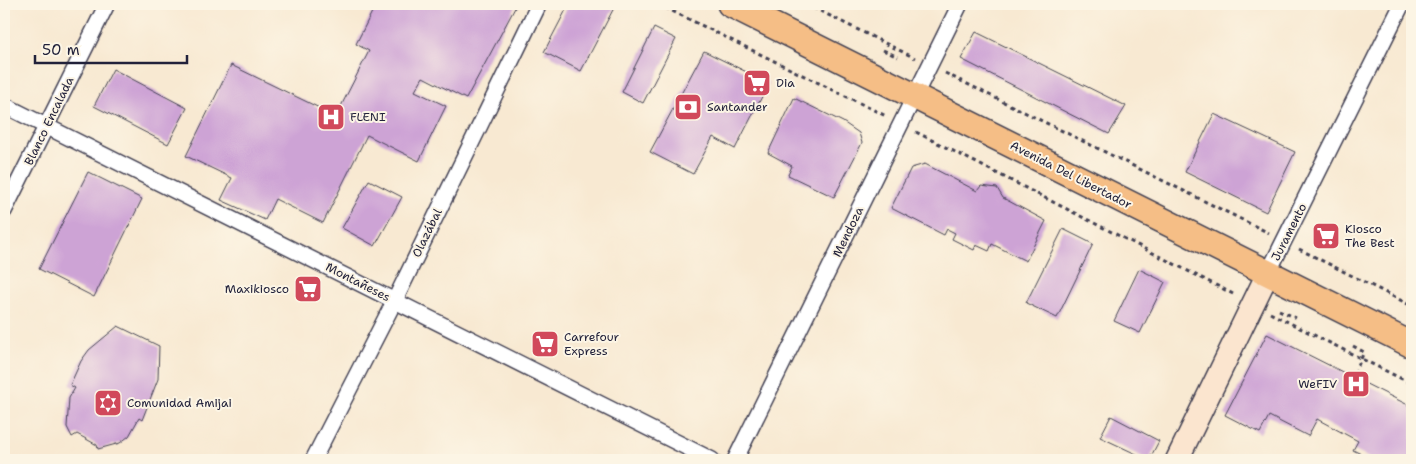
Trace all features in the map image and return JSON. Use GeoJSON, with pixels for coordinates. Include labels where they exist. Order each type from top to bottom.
{"type":"FeatureCollection","features":[{"type":"Feature","properties":{"kind":"main road","name":"Avenida Del Libertador"},"geometry":{"type":"LineString","coordinates":[[730,4],[1412,345]]}},
{"type":"Feature","properties":{"kind":"street","name":"Blanco Encalada"},"geometry":{"type":"LineString","coordinates":[[4,211],[107,4]]}},
{"type":"Feature","properties":{"kind":"street","name":"Olazábal"},"geometry":{"type":"LineString","coordinates":[[313,460],[394,300],[539,4]]}},
{"type":"Feature","properties":{"kind":"street","name":"Mendoza"},"geometry":{"type":"LineString","coordinates":[[735,460],[960,4]]}},
{"type":"Feature","properties":{"kind":"street","name":"Juramento"},"geometry":{"type":"LineString","coordinates":[[1176,460],[1402,4]]}},
{"type":"Feature","properties":{"kind":"street","name":"Montañeses"},"geometry":{"type":"LineString","coordinates":[[4,105],[712,460]]}},
{"type":"Feature","properties":{"kind":"path"},"geometry":{"type":"LineString","coordinates":[[658,4],[901,124],[1412,384]]}},
{"type":"Feature","properties":{"kind":"path"},"geometry":{"type":"LineString","coordinates":[[806,4],[1412,306]]}},
{"type":"Feature","properties":{"kind":"path"},"geometry":{"type":"LineString","coordinates":[[883,50],[898,57]]}},
{"type":"Feature","properties":{"kind":"path"},"geometry":{"type":"LineString","coordinates":[[1279,310],[1296,318]]}},
{"type":"Feature","properties":{"kind":"path"},"geometry":{"type":"LineString","coordinates":[[1353,346],[1364,352],[1356,370]]}},
{"type":"Feature","properties":{"kind":"building","name":"FLENI"},"geometry":{"type":"Polygon","coordinates":[[[376,4],[517,4],[466,99],[423,77],[415,91],[446,106],[419,161],[367,135],[323,223],[275,199],[265,220],[221,200],[232,178],[186,156],[231,65],[336,116],[369,51],[356,44],[376,4]]]}},
{"type":"Feature","properties":{"kind":"building"},"geometry":{"type":"Polygon","coordinates":[[[569,4],[616,4],[581,71],[544,52],[569,4]]]}},
{"type":"Feature","properties":{"kind":"building"},"geometry":{"type":"Polygon","coordinates":[[[654,28],[676,39],[643,103],[622,92],[654,28]]]}},
{"type":"Feature","properties":{"kind":"building"},"geometry":{"type":"Polygon","coordinates":[[[976,32],[1126,106],[1109,134],[961,59],[976,32]]]}},
{"type":"Feature","properties":{"kind":"building"},"geometry":{"type":"Polygon","coordinates":[[[704,51],[769,83],[735,149],[713,137],[693,174],[650,152],[704,51]]]}},
{"type":"Feature","properties":{"kind":"building"},"geometry":{"type":"Polygon","coordinates":[[[113,69],[187,108],[168,144],[94,106],[113,69]]]}},
{"type":"Feature","properties":{"kind":"building"},"geometry":{"type":"Polygon","coordinates":[[[794,98],[843,122],[859,133],[862,143],[834,197],[788,175],[792,166],[768,153],[794,98]]]}},
{"type":"Feature","properties":{"kind":"building"},"geometry":{"type":"Polygon","coordinates":[[[1214,114],[1295,152],[1266,212],[1185,172],[1214,114]]]}},
{"type":"Feature","properties":{"kind":"building"},"geometry":{"type":"Polygon","coordinates":[[[925,164],[977,191],[981,186],[997,188],[1003,198],[1046,221],[1026,261],[992,244],[989,251],[976,245],[974,250],[952,239],[955,233],[947,229],[944,235],[891,208],[911,168],[925,164]]]}},
{"type":"Feature","properties":{"kind":"building"},"geometry":{"type":"Polygon","coordinates":[[[88,172],[142,199],[94,297],[39,269],[88,172]]]}},
{"type":"Feature","properties":{"kind":"building"},"geometry":{"type":"Polygon","coordinates":[[[369,180],[402,197],[375,246],[342,228],[369,180]]]}},
{"type":"Feature","properties":{"kind":"building"},"geometry":{"type":"Polygon","coordinates":[[[1063,229],[1093,244],[1057,318],[1026,303],[1063,229]]]}},
{"type":"Feature","properties":{"kind":"building"},"geometry":{"type":"Polygon","coordinates":[[[1139,269],[1165,282],[1140,333],[1114,321],[1139,269]]]}},
{"type":"Feature","properties":{"kind":"building"},"geometry":{"type":"Polygon","coordinates":[[[118,326],[159,346],[158,379],[142,420],[139,418],[129,436],[120,443],[98,449],[97,445],[77,434],[72,437],[67,427],[69,398],[75,388],[70,385],[81,361],[89,350],[118,326]]]}},
{"type":"Feature","properties":{"kind":"building"},"geometry":{"type":"Polygon","coordinates":[[[1267,334],[1412,407],[1412,460],[1367,460],[1369,458],[1353,450],[1358,441],[1317,419],[1308,436],[1269,416],[1260,433],[1225,415],[1267,334]]]}},
{"type":"Feature","properties":{"kind":"building"},"geometry":{"type":"Polygon","coordinates":[[[1111,416],[1159,441],[1149,460],[1100,437],[1111,416]]]}},
{"type":"Feature","properties":{"kind":"place","name":"Dia"},"geometry":{"type":"Point","coordinates":[757,83]}},
{"type":"Feature","properties":{"kind":"place","name":"Santander"},"geometry":{"type":"Point","coordinates":[688,107]}},
{"type":"Feature","properties":{"kind":"place","name":"FLENI"},"geometry":{"type":"Point","coordinates":[331,117]}},
{"type":"Feature","properties":{"kind":"place","name":"Kiosco The Best"},"geometry":{"type":"Point","coordinates":[1326,236]}},
{"type":"Feature","properties":{"kind":"place","name":"Maxikiosco"},"geometry":{"type":"Point","coordinates":[308,289]}},
{"type":"Feature","properties":{"kind":"place","name":"Carrefour Express"},"geometry":{"type":"Point","coordinates":[545,344]}},
{"type":"Feature","properties":{"kind":"place","name":"WeFIV"},"geometry":{"type":"Point","coordinates":[1356,384]}},
{"type":"Feature","properties":{"kind":"place","name":"Comunidad Amijai"},"geometry":{"type":"Point","coordinates":[108,403]}}]}
